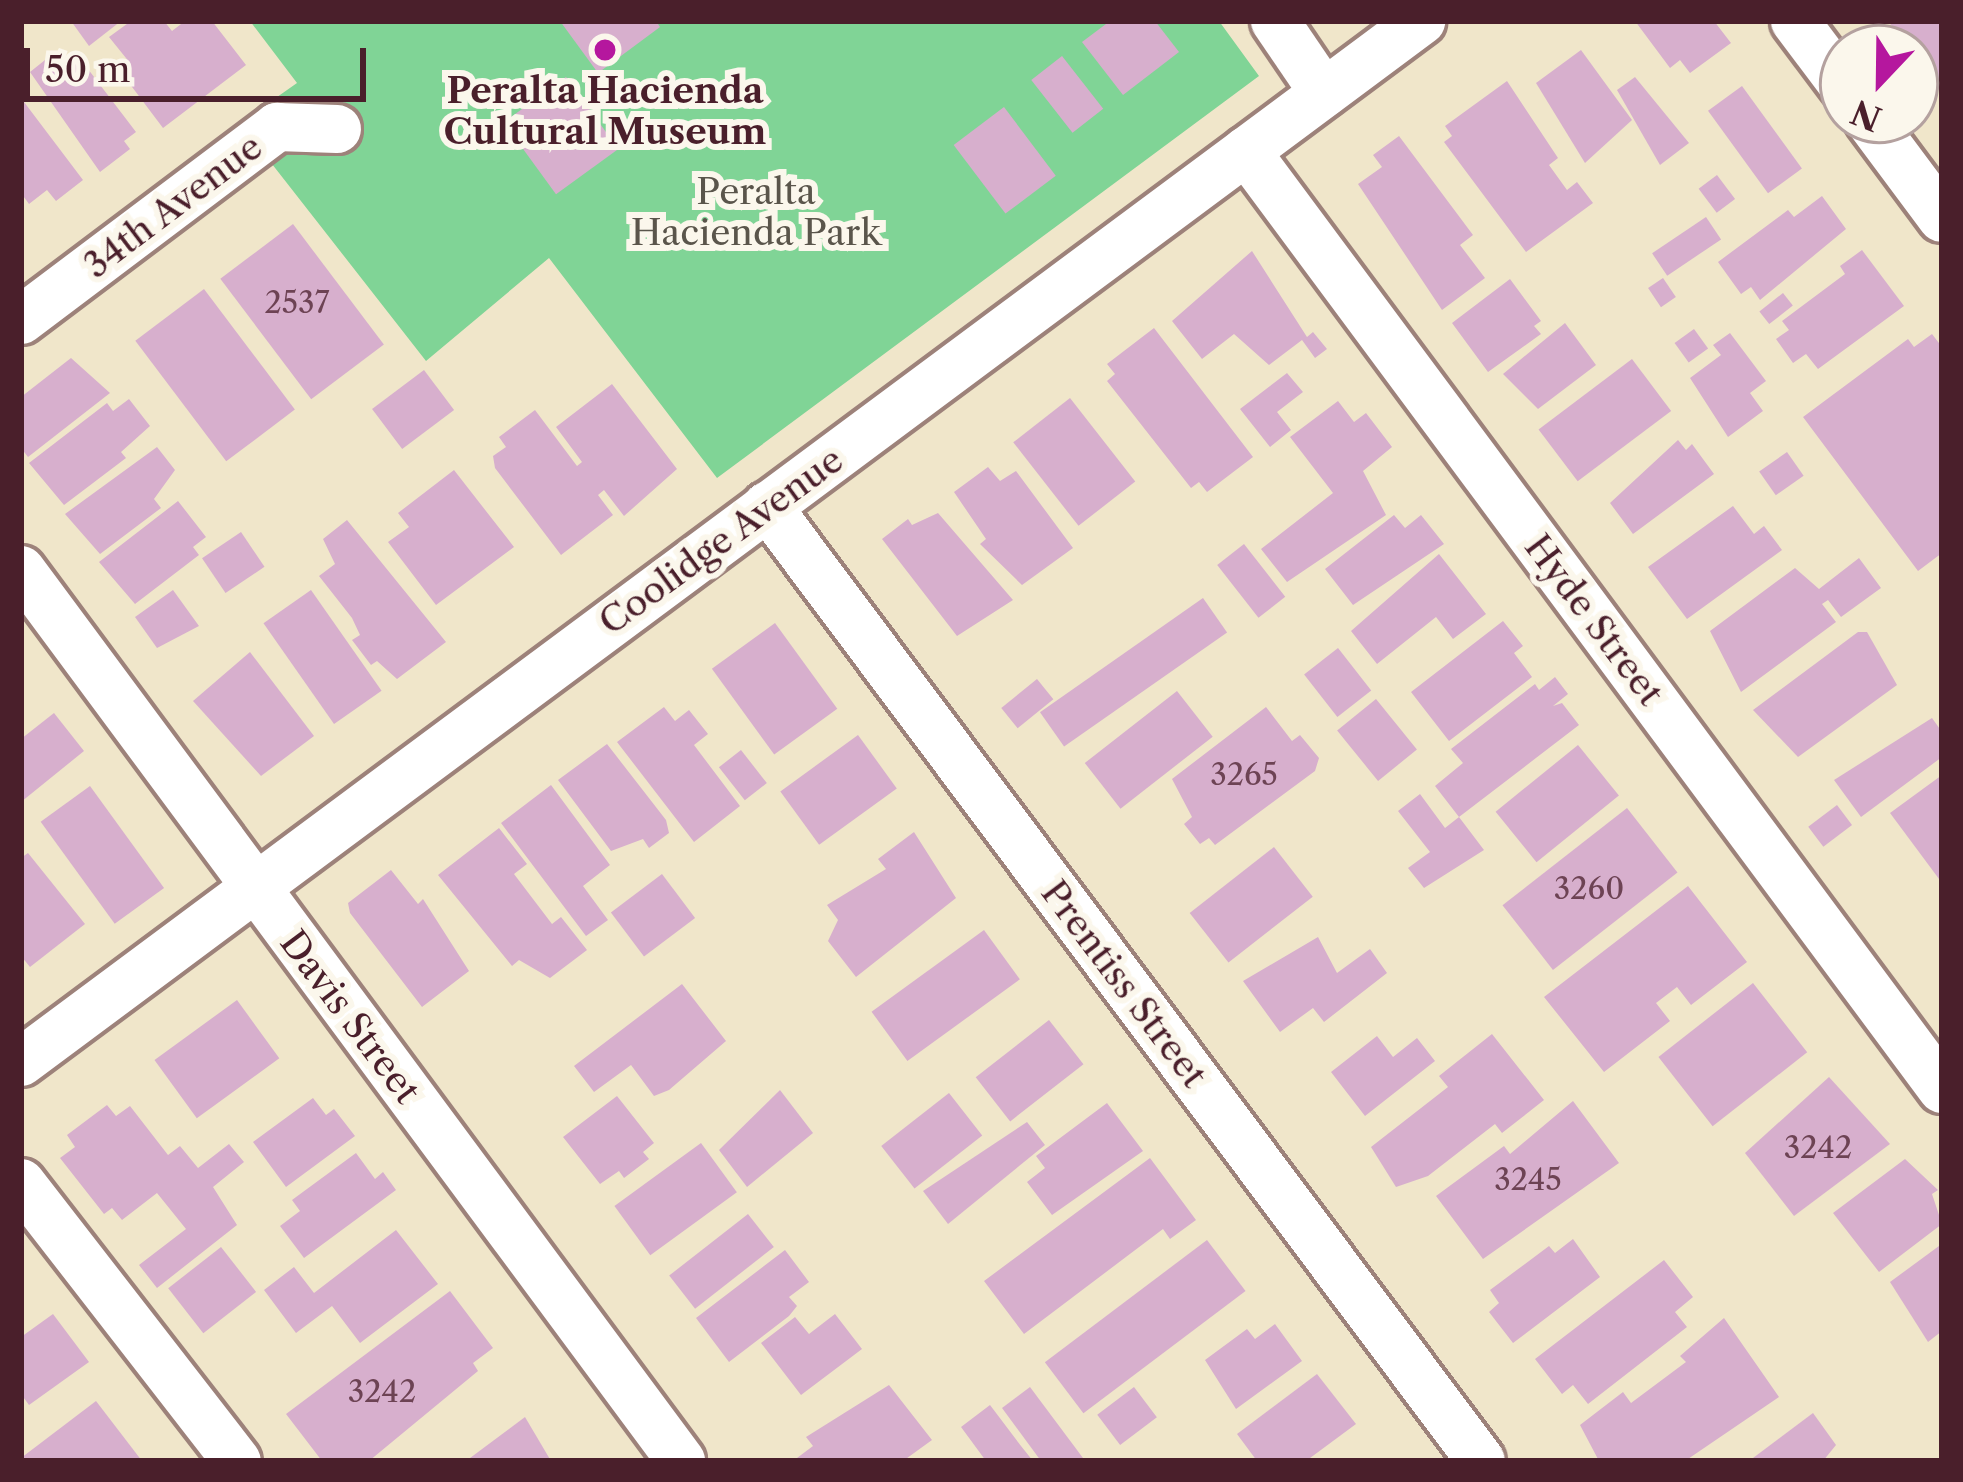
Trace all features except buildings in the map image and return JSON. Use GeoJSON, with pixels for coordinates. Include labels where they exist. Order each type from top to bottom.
{"type":"FeatureCollection","features":[{"type":"Feature","properties":{"kind":"street"},"geometry":{"type":"LineString","coordinates":[[1275,21],[1324,93]]}},
{"type":"Feature","properties":{"kind":"street","name":"Coolidge Avenue"},"geometry":{"type":"LineString","coordinates":[[21,1062],[1421,21]]}},
{"type":"Feature","properties":{"kind":"street"},"geometry":{"type":"LineString","coordinates":[[1795,21],[1819,54]]}},
{"type":"Feature","properties":{"kind":"street","name":"34th Avenue"},"geometry":{"type":"LineString","coordinates":[[21,320],[278,127],[337,128]]}},
{"type":"Feature","properties":{"kind":"street"},"geometry":{"type":"LineString","coordinates":[[1887,144],[1942,218]]}},
{"type":"Feature","properties":{"kind":"street","name":"Hyde Street"},"geometry":{"type":"LineString","coordinates":[[1246,151],[1942,1089]]}},
{"type":"Feature","properties":{"kind":"street","name":"Prentiss Street"},"geometry":{"type":"LineString","coordinates":[[767,506],[1481,1461]]}},
{"type":"Feature","properties":{"kind":"street","name":"Davis Street"},"geometry":{"type":"LineString","coordinates":[[21,570],[681,1461]]}},
{"type":"Feature","properties":{"kind":"street"},"geometry":{"type":"LineString","coordinates":[[21,1183],[237,1461]]}},
{"type":"Feature","properties":{"kind":"green space","name":"Peralta Hacienda Park"},"geometry":{"type":"Polygon","coordinates":[[[250,21],[1219,21],[1259,76],[717,478],[549,258],[426,361],[240,123],[297,83],[250,21]]]}},
{"type":"Feature","properties":{"kind":"place","name":"Peralta Hacienda Cultural Museum"},"geometry":{"type":"Point","coordinates":[605,50]}}]}
